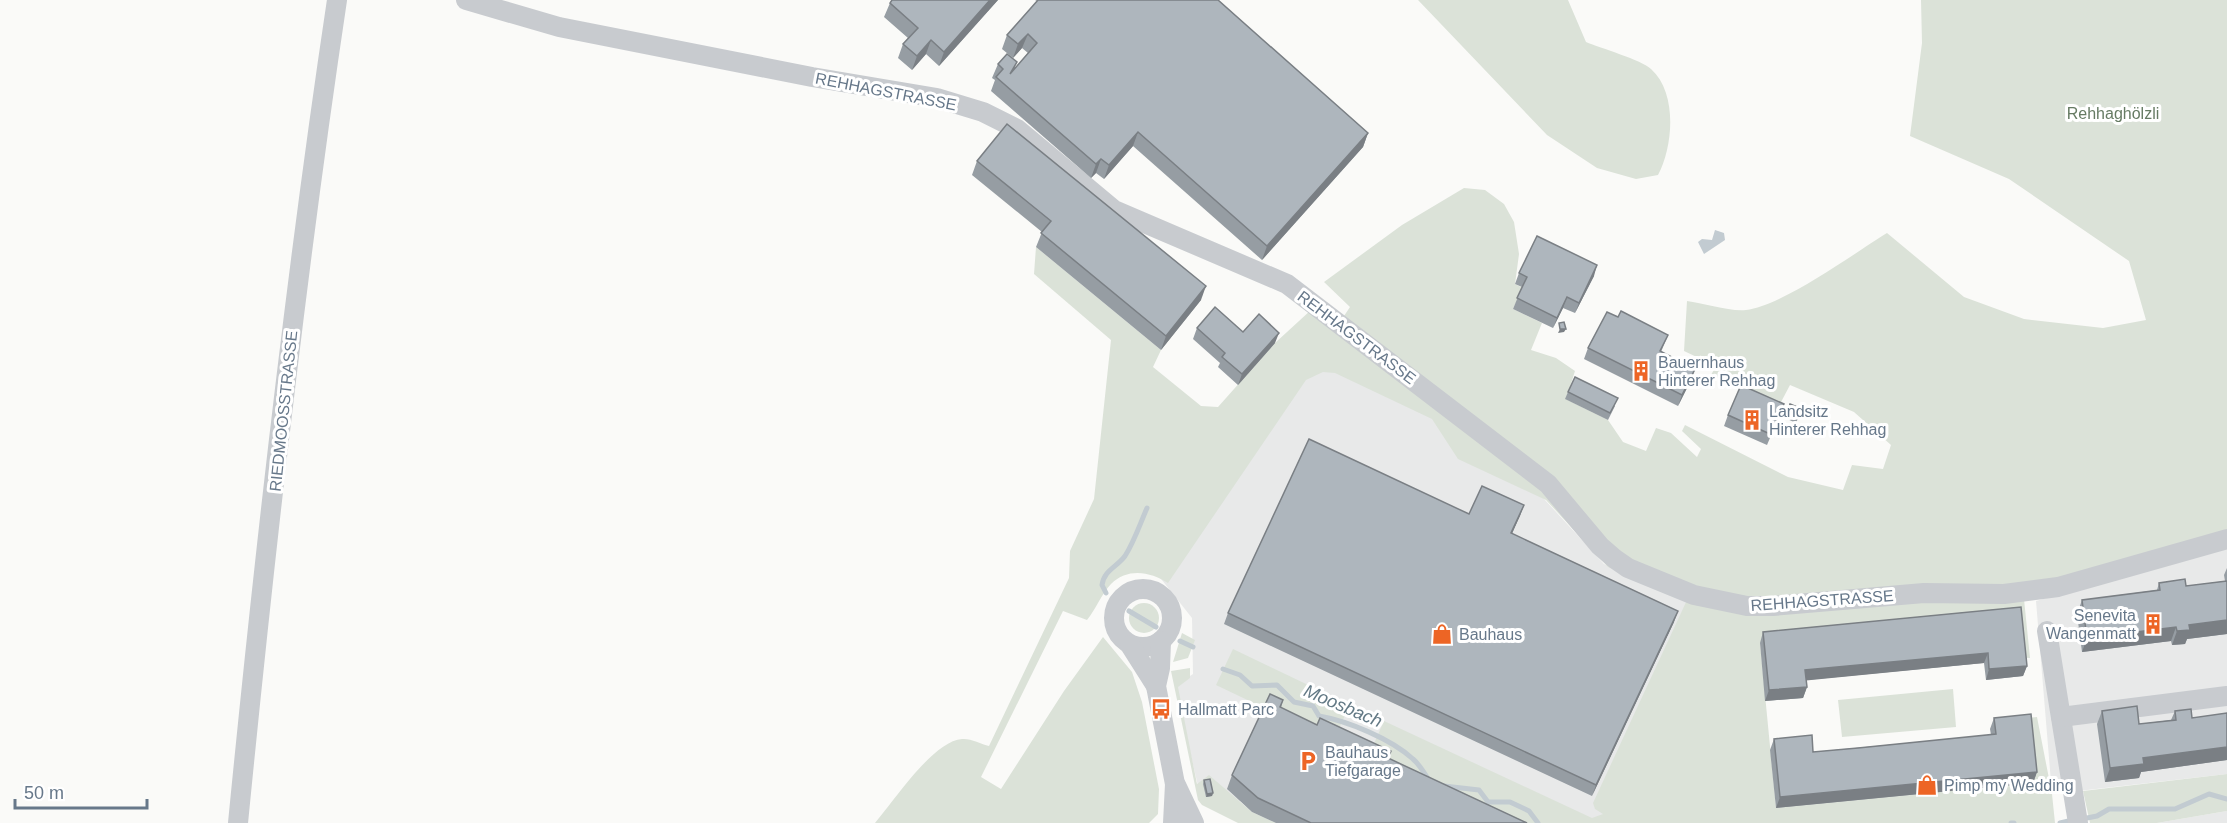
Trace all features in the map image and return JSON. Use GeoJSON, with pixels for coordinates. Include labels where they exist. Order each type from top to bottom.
{"type":"FeatureCollection","features":[{"type":"Feature","properties":{"kind":"street","name":"RIEDMOOSSTRASSE"},"geometry":{"type":"LineString","coordinates":[[238,823],[289,360],[315,148],[337,0]]}},
{"type":"Feature","properties":{"kind":"street","name":"REHHAGSTRASSE"},"geometry":{"type":"LineString","coordinates":[[466,0],[559,27],[812,77],[937,98],[983,112],[1017,129],[1114,210],[1287,284],[1548,484],[1600,546],[1615,559],[1628,568],[1694,595],[1747,606],[1773,606],[1924,593],[2031,592],[2058,587],[2227,539]]}},
{"type":"Feature","properties":{"kind":"street"},"geometry":{"type":"LineString","coordinates":[[1156,687],[1160,668],[1161,641],[1171,625],[1168,604],[1157,593],[1141,589],[1125,595],[1119,601],[1114,616],[1116,631],[1130,645],[1156,687],[1175,784],[1173,823]]}},
{"type":"Feature","properties":{"kind":"street"},"geometry":{"type":"LineString","coordinates":[[2047,631],[2077,816]]}},
{"type":"Feature","properties":{"kind":"street"},"geometry":{"type":"LineString","coordinates":[[1130,645],[1143,648],[1161,641]]}},
{"type":"Feature","properties":{"kind":"street"},"geometry":{"type":"LineString","coordinates":[[2061,717],[2227,696]]}},
{"type":"Feature","properties":{"kind":"street"},"geometry":{"type":"LineString","coordinates":[[1175,784],[1194,823]]}},
{"type":"Feature","properties":{"kind":"shaded area"},"geometry":{"type":"Polygon","coordinates":[[[1715,230],[1724,233],[1725,240],[1704,254],[1698,242],[1702,239],[1712,240],[1715,230]]]}},
{"type":"Feature","properties":{"kind":"shaded area"},"geometry":{"type":"Polygon","coordinates":[[[1313,342],[1522,475],[1604,564],[1697,603],[1599,823],[1201,799],[1175,686],[1193,674],[1192,618],[1150,565],[1313,342]]]}},
{"type":"Feature","properties":{"kind":"shaded area"},"geometry":{"type":"Polygon","coordinates":[[[2227,545],[2227,774],[2052,794],[2036,601],[2227,545]]]}},
{"type":"Feature","properties":{"kind":"shaded area"},"geometry":{"type":"Polygon","coordinates":[[[2227,811],[2227,823],[2157,823],[2227,811]]]}},
{"type":"Feature","properties":{"kind":"green space"},"geometry":{"type":"Polygon","coordinates":[[[1418,0],[1568,0],[1586,42],[1639,62],[1651,69],[1660,79],[1666,92],[1670,120],[1667,150],[1658,175],[1636,179],[1597,168],[1547,135],[1418,0]]]}},
{"type":"Feature","properties":{"kind":"green space","name":"Rehhaghölzli"},"geometry":{"type":"Polygon","coordinates":[[[1921,0],[2227,0],[2227,532],[2054,580],[2006,587],[1752,603],[1665,576],[1617,552],[1344,316],[1350,307],[1324,282],[1402,225],[1464,188],[1485,190],[1504,204],[1514,222],[1519,254],[1515,284],[1523,288],[1513,309],[1542,323],[1531,350],[1556,358],[1575,371],[1566,399],[1608,420],[1623,442],[1646,451],[1656,428],[1671,433],[1697,457],[1701,449],[1682,431],[1685,425],[1788,477],[1843,490],[1852,465],[1883,469],[1891,445],[1854,412],[1790,385],[1780,404],[1711,375],[1716,366],[1684,351],[1687,301],[1740,310],[1762,306],[1798,289],[1887,233],[1964,297],[2024,319],[2103,328],[2146,320],[2129,261],[2009,179],[1910,136],[1922,43],[1921,0]]]}},
{"type":"Feature","properties":{"kind":"green space"},"geometry":{"type":"Polygon","coordinates":[[[1036,247],[1161,350],[1153,367],[1201,406],[1218,407],[1275,343],[1311,310],[1545,491],[1602,556],[1698,602],[2024,599],[2030,658],[1760,643],[1776,808],[2033,783],[2019,719],[2037,717],[2052,794],[2055,823],[1492,823],[1368,757],[1384,721],[1592,818],[1603,814],[1595,809],[1593,803],[1687,600],[1608,567],[1546,500],[1458,459],[1432,419],[1335,373],[1323,372],[1306,380],[1168,583],[1147,574],[1132,573],[1111,584],[1087,620],[1063,611],[981,777],[1001,789],[1064,691],[1103,637],[1132,672],[1142,702],[1159,789],[1158,814],[1149,823],[875,823],[915,774],[939,750],[951,742],[962,739],[989,746],[1069,578],[1070,551],[1094,499],[1111,340],[1034,274],[1036,247]]]}},
{"type":"Feature","properties":{"kind":"green space"},"geometry":{"type":"Polygon","coordinates":[[[1144,603],[1155,607],[1159,618],[1155,629],[1144,633],[1133,629],[1129,618],[1133,607],[1144,603]]]}},
{"type":"Feature","properties":{"kind":"green space"},"geometry":{"type":"Polygon","coordinates":[[[1182,633],[1195,640],[1188,658],[1173,662],[1182,633]]]}},
{"type":"Feature","properties":{"kind":"green space"},"geometry":{"type":"Polygon","coordinates":[[[1233,649],[1350,705],[1333,741],[1216,685],[1233,649]]]}},
{"type":"Feature","properties":{"kind":"green space"},"geometry":{"type":"Polygon","coordinates":[[[1190,668],[1190,678],[1178,687],[1197,784],[1209,775],[1252,812],[1276,823],[1238,823],[1202,805],[1198,800],[1171,671],[1190,668]]]}},
{"type":"Feature","properties":{"kind":"green space"},"geometry":{"type":"Polygon","coordinates":[[[1953,689],[1956,727],[1842,737],[1838,700],[1953,689]]]}},
{"type":"Feature","properties":{"kind":"green space"},"geometry":{"type":"Polygon","coordinates":[[[2227,774],[2227,811],[2157,823],[2090,823],[2083,791],[2227,774]]]}},
{"type":"Feature","properties":{"kind":"building"},"geometry":{"type":"Polygon","coordinates":[[[892,0],[990,0],[944,52],[931,40],[917,56],[903,44],[918,28],[890,3],[892,0]]]}},
{"type":"Feature","properties":{"kind":"building"},"geometry":{"type":"Polygon","coordinates":[[[1038,0],[1218,0],[1368,133],[1267,246],[1138,132],[1109,165],[1101,159],[1096,164],[996,77],[1003,69],[998,64],[1007,54],[1017,62],[1010,74],[1037,43],[1028,34],[1018,44],[1007,35],[1038,0]]]}},
{"type":"Feature","properties":{"kind":"building"},"geometry":{"type":"Polygon","coordinates":[[[1007,124],[1206,286],[1166,336],[1041,233],[1051,221],[977,161],[1007,124]]]}},
{"type":"Feature","properties":{"kind":"building"},"geometry":{"type":"Polygon","coordinates":[[[1537,236],[1597,265],[1579,303],[1567,297],[1557,318],[1517,298],[1527,277],[1519,273],[1537,236]]]}},
{"type":"Feature","properties":{"kind":"building"},"geometry":{"type":"Polygon","coordinates":[[[1215,307],[1243,332],[1259,314],[1279,333],[1242,374],[1222,357],[1225,353],[1197,328],[1215,307]]]}},
{"type":"Feature","properties":{"kind":"building","name":"Bauernhaus Hinterer Rehhag"},"geometry":{"type":"Polygon","coordinates":[[[1621,311],[1668,335],[1660,351],[1695,369],[1682,395],[1588,348],[1607,312],[1618,317],[1621,311]]]}},
{"type":"Feature","properties":{"kind":"building"},"geometry":{"type":"Polygon","coordinates":[[[1564,322],[1566,329],[1560,329],[1559,323],[1564,322]]]}},
{"type":"Feature","properties":{"kind":"building"},"geometry":{"type":"Polygon","coordinates":[[[1575,377],[1618,398],[1610,413],[1568,392],[1575,377]]]}},
{"type":"Feature","properties":{"kind":"building","name":"Landsitz Hinterer Rehhag"},"geometry":{"type":"Polygon","coordinates":[[[1741,385],[1784,404],[1770,434],[1728,415],[1741,385]]]}},
{"type":"Feature","properties":{"kind":"building"},"geometry":{"type":"Polygon","coordinates":[[[1790,404],[1802,409],[1799,416],[1788,411],[1790,404]]]}},
{"type":"Feature","properties":{"kind":"building"},"geometry":{"type":"Polygon","coordinates":[[[1309,439],[1469,514],[1482,486],[1524,505],[1511,533],[1678,611],[1596,785],[1228,613],[1309,439]]]}},
{"type":"Feature","properties":{"kind":"building","name":"Senevita Wangenmatt"},"geometry":{"type":"Polygon","coordinates":[[[2185,579],[2186,586],[2227,581],[2227,620],[2189,625],[2190,630],[2177,631],[2176,627],[2087,638],[2082,600],[2160,590],[2159,583],[2185,579]]]}},
{"type":"Feature","properties":{"kind":"building"},"geometry":{"type":"Polygon","coordinates":[[[2021,607],[2027,666],[1989,669],[1988,653],[1805,670],[1807,687],[1769,690],[1763,632],[2021,607]]]}},
{"type":"Feature","properties":{"kind":"building","name":"Bauhaus Tiefgarage"},"geometry":{"type":"Polygon","coordinates":[[[1270,694],[1283,700],[1280,707],[1317,725],[1320,718],[1391,751],[1388,758],[1527,823],[1311,823],[1258,798],[1232,775],[1270,694]]]}},
{"type":"Feature","properties":{"kind":"building"},"geometry":{"type":"Polygon","coordinates":[[[2137,706],[2139,724],[2176,720],[2175,711],[2191,709],[2192,718],[2227,713],[2227,747],[2143,758],[2144,764],[2110,768],[2102,711],[2137,706]]]}},
{"type":"Feature","properties":{"kind":"building"},"geometry":{"type":"Polygon","coordinates":[[[2031,714],[2037,772],[1780,797],[1774,739],[1812,735],[1813,752],[1858,748],[1996,734],[1994,718],[2031,714]]]}},
{"type":"Feature","properties":{"kind":"building"},"geometry":{"type":"Polygon","coordinates":[[[1210,779],[1213,793],[1207,794],[1204,780],[1210,779]]]}},
{"type":"Feature","properties":{"kind":"waterway","name":"Moosbach"},"geometry":{"type":"LineString","coordinates":[[1106,593],[1102,585],[1103,580],[1125,556],[1147,508]]}},
{"type":"Feature","properties":{"kind":"waterway","name":"Moosbach"},"geometry":{"type":"LineString","coordinates":[[1129,611],[1156,627]]}},
{"type":"Feature","properties":{"kind":"waterway","name":"Moosbach"},"geometry":{"type":"LineString","coordinates":[[1180,641],[1193,647]]}},
{"type":"Feature","properties":{"kind":"waterway","name":"Moosbach"},"geometry":{"type":"LineString","coordinates":[[1223,669],[1240,675],[1252,686],[1277,685],[1294,702],[1313,706],[1319,716],[1356,727],[1381,738],[1413,759],[1430,782]]}},
{"type":"Feature","properties":{"kind":"waterway","name":"Moosbach"},"geometry":{"type":"LineString","coordinates":[[1444,786],[1479,790],[1488,802],[1510,802],[1529,811],[1538,823]]}},
{"type":"Feature","properties":{"kind":"waterway"},"geometry":{"type":"LineString","coordinates":[[2082,819],[2097,816],[2109,809],[2175,809],[2209,794],[2227,799]]}},
{"type":"Feature","properties":{"kind":"waterway"},"geometry":{"type":"LineString","coordinates":[[2060,823],[2073,820]]}},
{"type":"Feature","properties":{"kind":"place","name":"Bauernhaus Hinterer Rehhag"},"geometry":{"type":"Point","coordinates":[1641,371]}},
{"type":"Feature","properties":{"kind":"place","name":"Landsitz Hinterer Rehhag"},"geometry":{"type":"Point","coordinates":[1752,420]}},
{"type":"Feature","properties":{"kind":"place","name":"Senevita Wangenmatt"},"geometry":{"type":"Point","coordinates":[2153,624]}},
{"type":"Feature","properties":{"kind":"place","name":"Bauhaus"},"geometry":{"type":"Point","coordinates":[1442,634]}},
{"type":"Feature","properties":{"kind":"place","name":"Hallmatt Parc"},"geometry":{"type":"Point","coordinates":[1161,709]}},
{"type":"Feature","properties":{"kind":"place","name":"Bauhaus Tiefgarage"},"geometry":{"type":"Point","coordinates":[1308,761]}},
{"type":"Feature","properties":{"kind":"place","name":"Pimp my Wedding"},"geometry":{"type":"Point","coordinates":[1927,785]}}]}
